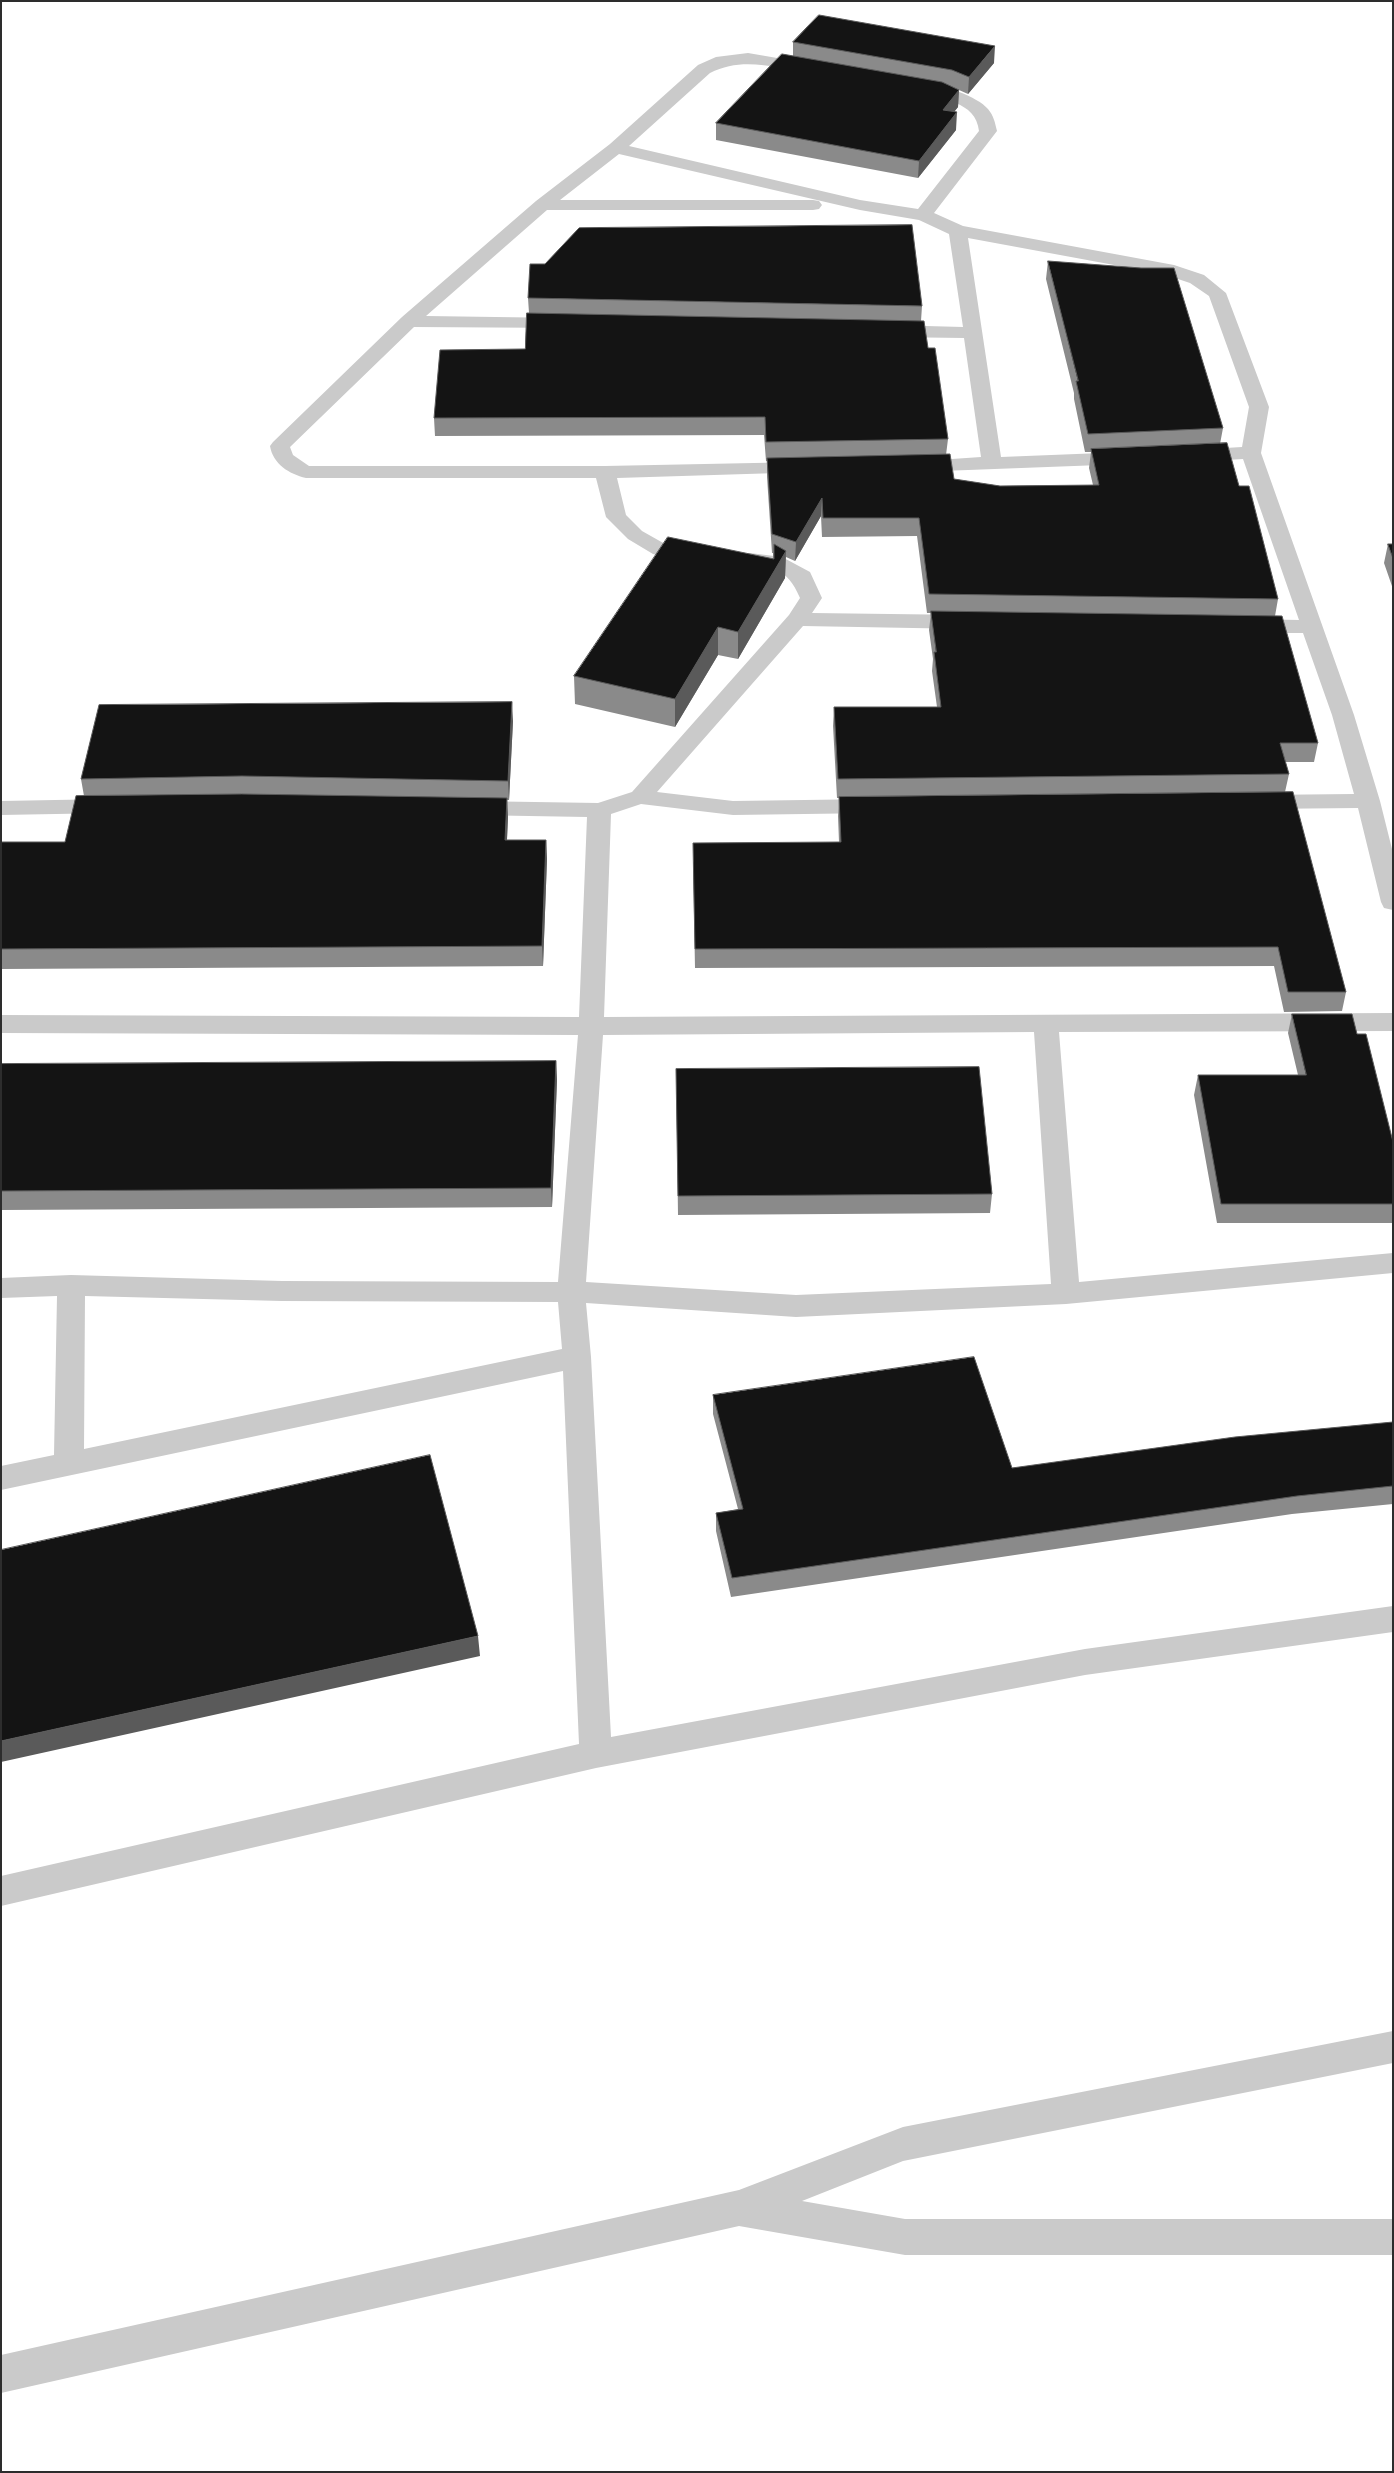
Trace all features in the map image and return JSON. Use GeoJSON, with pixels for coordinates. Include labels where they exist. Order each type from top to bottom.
{"type":"FeatureCollection","features":[{"type":"Feature","properties":{"kind":"street"},"geometry":{"type":"LineString","coordinates":[[823,468],[605,472],[306,472],[286,460],[280,452],[280,446],[409,321],[542,205],[616,148],[704,69],[722,60],[748,58],[832,73]]}},
{"type":"Feature","properties":{"kind":"street"},"geometry":{"type":"LineString","coordinates":[[907,86],[945,93],[978,107],[986,119],[988,131],[923,215]]}},
{"type":"Feature","properties":{"kind":"street"},"geometry":{"type":"LineString","coordinates":[[616,148],[860,205],[923,215],[958,231],[1167,269],[1197,279],[1217,293],[1259,407],[1251,453],[1343,715],[1368,801],[1393,902]]}},
{"type":"Feature","properties":{"kind":"street"},"geometry":{"type":"LineString","coordinates":[[542,205],[860,205]]}},
{"type":"Feature","properties":{"kind":"street"},"geometry":{"type":"LineString","coordinates":[[958,231],[992,464]]}},
{"type":"Feature","properties":{"kind":"street"},"geometry":{"type":"LineString","coordinates":[[409,321],[588,325]]}},
{"type":"Feature","properties":{"kind":"street"},"geometry":{"type":"LineString","coordinates":[[865,331],[974,333]]}},
{"type":"Feature","properties":{"kind":"street"},"geometry":{"type":"LineString","coordinates":[[1171,456],[1251,453]]}},
{"type":"Feature","properties":{"kind":"street"},"geometry":{"type":"LineString","coordinates":[[892,466],[1141,458]]}},
{"type":"Feature","properties":{"kind":"street"},"geometry":{"type":"LineString","coordinates":[[605,472],[616,517],[634,535],[660,550],[775,561],[802,577],[811,598],[797,619],[640,798]]}},
{"type":"Feature","properties":{"kind":"street"},"geometry":{"type":"LineString","coordinates":[[797,619],[985,622]]}},
{"type":"Feature","properties":{"kind":"street"},"geometry":{"type":"LineString","coordinates":[[1224,626],[1313,627]]}},
{"type":"Feature","properties":{"kind":"street"},"geometry":{"type":"LineString","coordinates":[[452,808],[600,810],[640,798],[733,808],[902,806]]}},
{"type":"Feature","properties":{"kind":"street"},"geometry":{"type":"LineString","coordinates":[[1239,802],[1368,801]]}},
{"type":"Feature","properties":{"kind":"street"},"geometry":{"type":"LineString","coordinates":[[1,808],[128,806]]}},
{"type":"Feature","properties":{"kind":"street"},"geometry":{"type":"LineString","coordinates":[[596,1754],[577,1357],[571,1292],[591,1026],[600,810]]}},
{"type":"Feature","properties":{"kind":"street"},"geometry":{"type":"LineString","coordinates":[[1,1024],[591,1026],[1393,1022]]}},
{"type":"Feature","properties":{"kind":"street"},"geometry":{"type":"LineString","coordinates":[[1046,1025],[1066,1294]]}},
{"type":"Feature","properties":{"kind":"street"},"geometry":{"type":"LineString","coordinates":[[1,1288],[71,1284],[282,1291],[571,1292],[796,1306],[1066,1294],[1393,1263]]}},
{"type":"Feature","properties":{"kind":"street"},"geometry":{"type":"LineString","coordinates":[[69,1462],[71,1284]]}},
{"type":"Feature","properties":{"kind":"street"},"geometry":{"type":"LineString","coordinates":[[1,1478],[69,1462],[577,1357]]}},
{"type":"Feature","properties":{"kind":"street"},"geometry":{"type":"LineString","coordinates":[[1,1892],[596,1754],[1085,1662],[1393,1619]]}},
{"type":"Feature","properties":{"kind":"street"},"geometry":{"type":"LineString","coordinates":[[1,2374],[739,2208],[903,2144],[1393,2047]]}},
{"type":"Feature","properties":{"kind":"street"},"geometry":{"type":"LineString","coordinates":[[739,2208],[905,2237],[1393,2237]]}},
{"type":"Feature","properties":{"kind":"building"},"geometry":{"type":"Polygon","coordinates":[[[819,15],[995,46],[969,77],[952,70],[793,42],[819,15]]]}},
{"type":"Feature","properties":{"kind":"building"},"geometry":{"type":"Polygon","coordinates":[[[782,54],[942,82],[959,90],[943,110],[957,112],[919,161],[716,123],[782,54]]]}},
{"type":"Feature","properties":{"kind":"building"},"geometry":{"type":"Polygon","coordinates":[[[912,225],[922,306],[528,298],[530,264],[545,264],[579,228],[912,225]]]}},
{"type":"Feature","properties":{"kind":"building"},"geometry":{"type":"Polygon","coordinates":[[[1048,261],[1141,268],[1174,268],[1223,428],[1088,434],[1076,381],[1078,381],[1048,261]]]}},
{"type":"Feature","properties":{"kind":"building"},"geometry":{"type":"Polygon","coordinates":[[[527,313],[924,321],[928,348],[935,348],[948,439],[766,442],[765,417],[434,418],[440,350],[525,349],[527,313]]]}},
{"type":"Feature","properties":{"kind":"building"},"geometry":{"type":"Polygon","coordinates":[[[1227,443],[1239,486],[1249,486],[1278,599],[929,594],[919,518],[823,518],[822,498],[796,542],[772,534],[767,458],[950,454],[954,479],[1000,486],[1099,485],[1091,449],[1227,443]]]}},
{"type":"Feature","properties":{"kind":"building"},"geometry":{"type":"Polygon","coordinates":[[[668,537],[774,559],[774,544],[786,551],[738,632],[718,627],[675,699],[574,676],[668,537]]]}},
{"type":"Feature","properties":{"kind":"building"},"geometry":{"type":"Polygon","coordinates":[[[1388,544],[1393,544],[1393,558],[1388,544]]]}},
{"type":"Feature","properties":{"kind":"building"},"geometry":{"type":"Polygon","coordinates":[[[931,611],[1282,616],[1318,743],[1280,743],[1289,774],[838,779],[834,707],[941,707],[931,611]]]}},
{"type":"Feature","properties":{"kind":"building"},"geometry":{"type":"Polygon","coordinates":[[[512,702],[508,781],[242,776],[81,779],[99,705],[512,702]]]}},
{"type":"Feature","properties":{"kind":"building"},"geometry":{"type":"Polygon","coordinates":[[[1293,792],[1346,992],[1288,992],[1278,947],[695,949],[693,843],[841,842],[839,797],[1293,792]]]}},
{"type":"Feature","properties":{"kind":"building"},"geometry":{"type":"Polygon","coordinates":[[[242,794],[507,798],[505,840],[546,840],[542,946],[1,949],[1,842],[65,842],[76,796],[242,794]]]}},
{"type":"Feature","properties":{"kind":"building"},"geometry":{"type":"Polygon","coordinates":[[[1292,1014],[1352,1014],[1357,1034],[1366,1034],[1393,1142],[1393,1204],[1221,1204],[1198,1075],[1306,1075],[1292,1014]]]}},
{"type":"Feature","properties":{"kind":"building"},"geometry":{"type":"Polygon","coordinates":[[[556,1061],[551,1188],[1,1191],[1,1064],[556,1061]]]}},
{"type":"Feature","properties":{"kind":"building"},"geometry":{"type":"Polygon","coordinates":[[[979,1067],[992,1194],[678,1196],[676,1069],[979,1067]]]}},
{"type":"Feature","properties":{"kind":"building"},"geometry":{"type":"Polygon","coordinates":[[[974,1357],[1012,1468],[1235,1437],[1393,1422],[1393,1486],[1297,1496],[732,1578],[716,1513],[743,1509],[713,1395],[974,1357]]]}},
{"type":"Feature","properties":{"kind":"building"},"geometry":{"type":"Polygon","coordinates":[[[430,1455],[478,1636],[1,1741],[1,1550],[430,1455]]]}}]}
